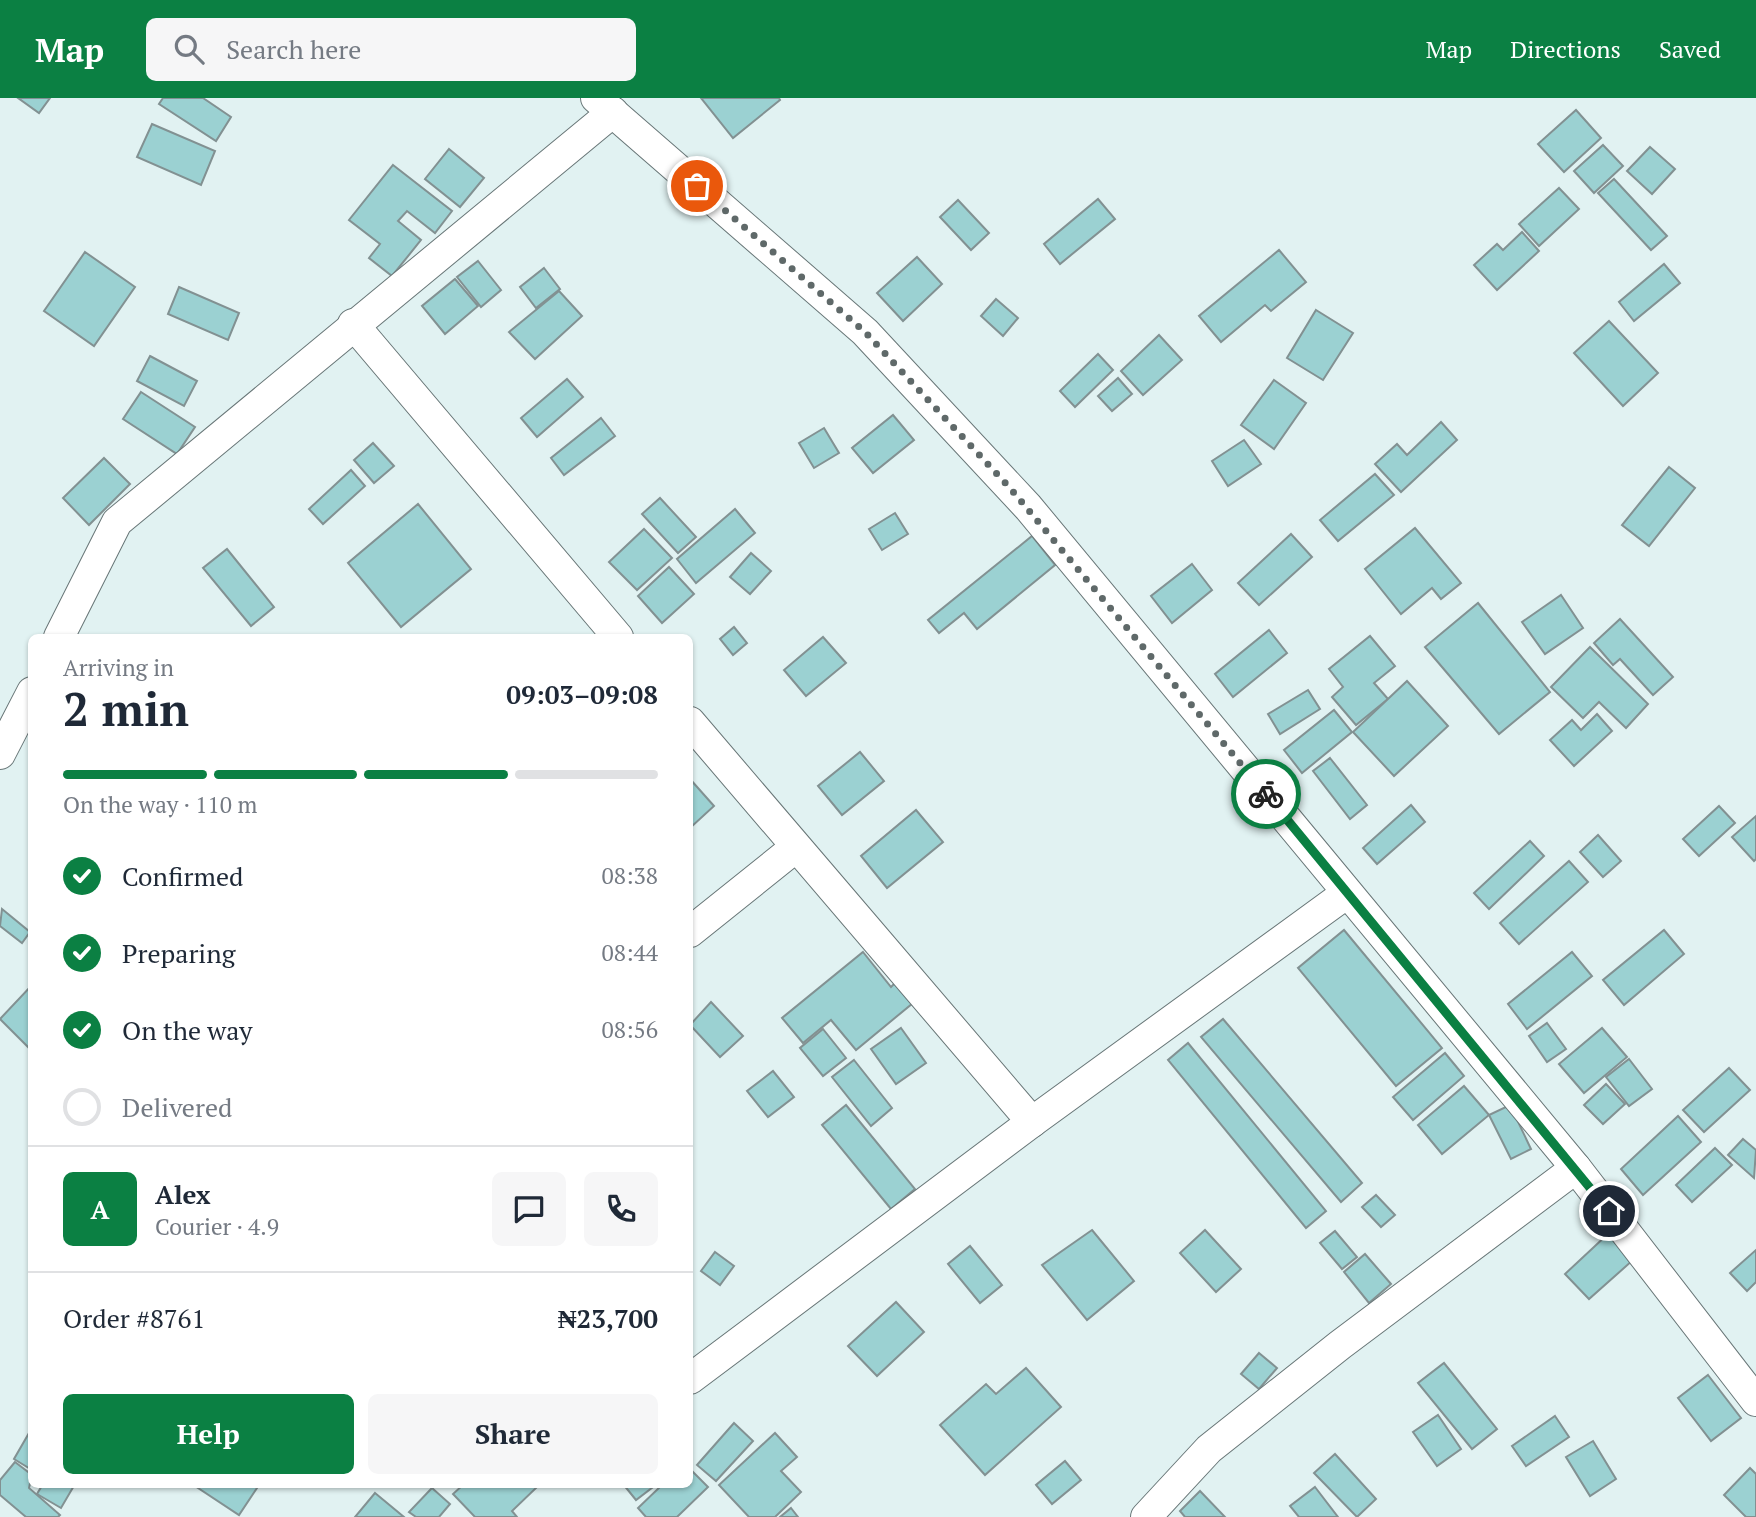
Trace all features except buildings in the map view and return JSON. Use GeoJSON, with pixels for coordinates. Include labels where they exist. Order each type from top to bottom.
{"type":"FeatureCollection","features":[{"type":"Feature","properties":{"kind":"street"},"geometry":{"type":"LineString","coordinates":[[61,634],[117,522],[353,324],[605,105],[865,332],[1028,507],[1576,1168],[1756,1401]]}},
{"type":"Feature","properties":{"kind":"street"},"geometry":{"type":"LineString","coordinates":[[353,324],[615,634]]}},
{"type":"Feature","properties":{"kind":"street"},"geometry":{"type":"LineString","coordinates":[[0,754],[28,700]]}},
{"type":"Feature","properties":{"kind":"street"},"geometry":{"type":"LineString","coordinates":[[693,726],[1032,1122]]}},
{"type":"Feature","properties":{"kind":"street"},"geometry":{"type":"LineString","coordinates":[[693,930],[796,847]]}},
{"type":"Feature","properties":{"kind":"street"},"geometry":{"type":"LineString","coordinates":[[693,1377],[1032,1122],[1347,892]]}},
{"type":"Feature","properties":{"kind":"street"},"geometry":{"type":"LineString","coordinates":[[1146,1517],[1209,1449],[1339,1345],[1576,1168]]}},
{"type":"Feature","properties":{"kind":"way so far"},"geometry":{"type":"LineString","coordinates":[[697,186],[865,332],[1028,507],[1266,794]]}},
{"type":"Feature","properties":{"kind":"route"},"geometry":{"type":"LineString","coordinates":[[1266,794],[1609,1211]]}}]}
